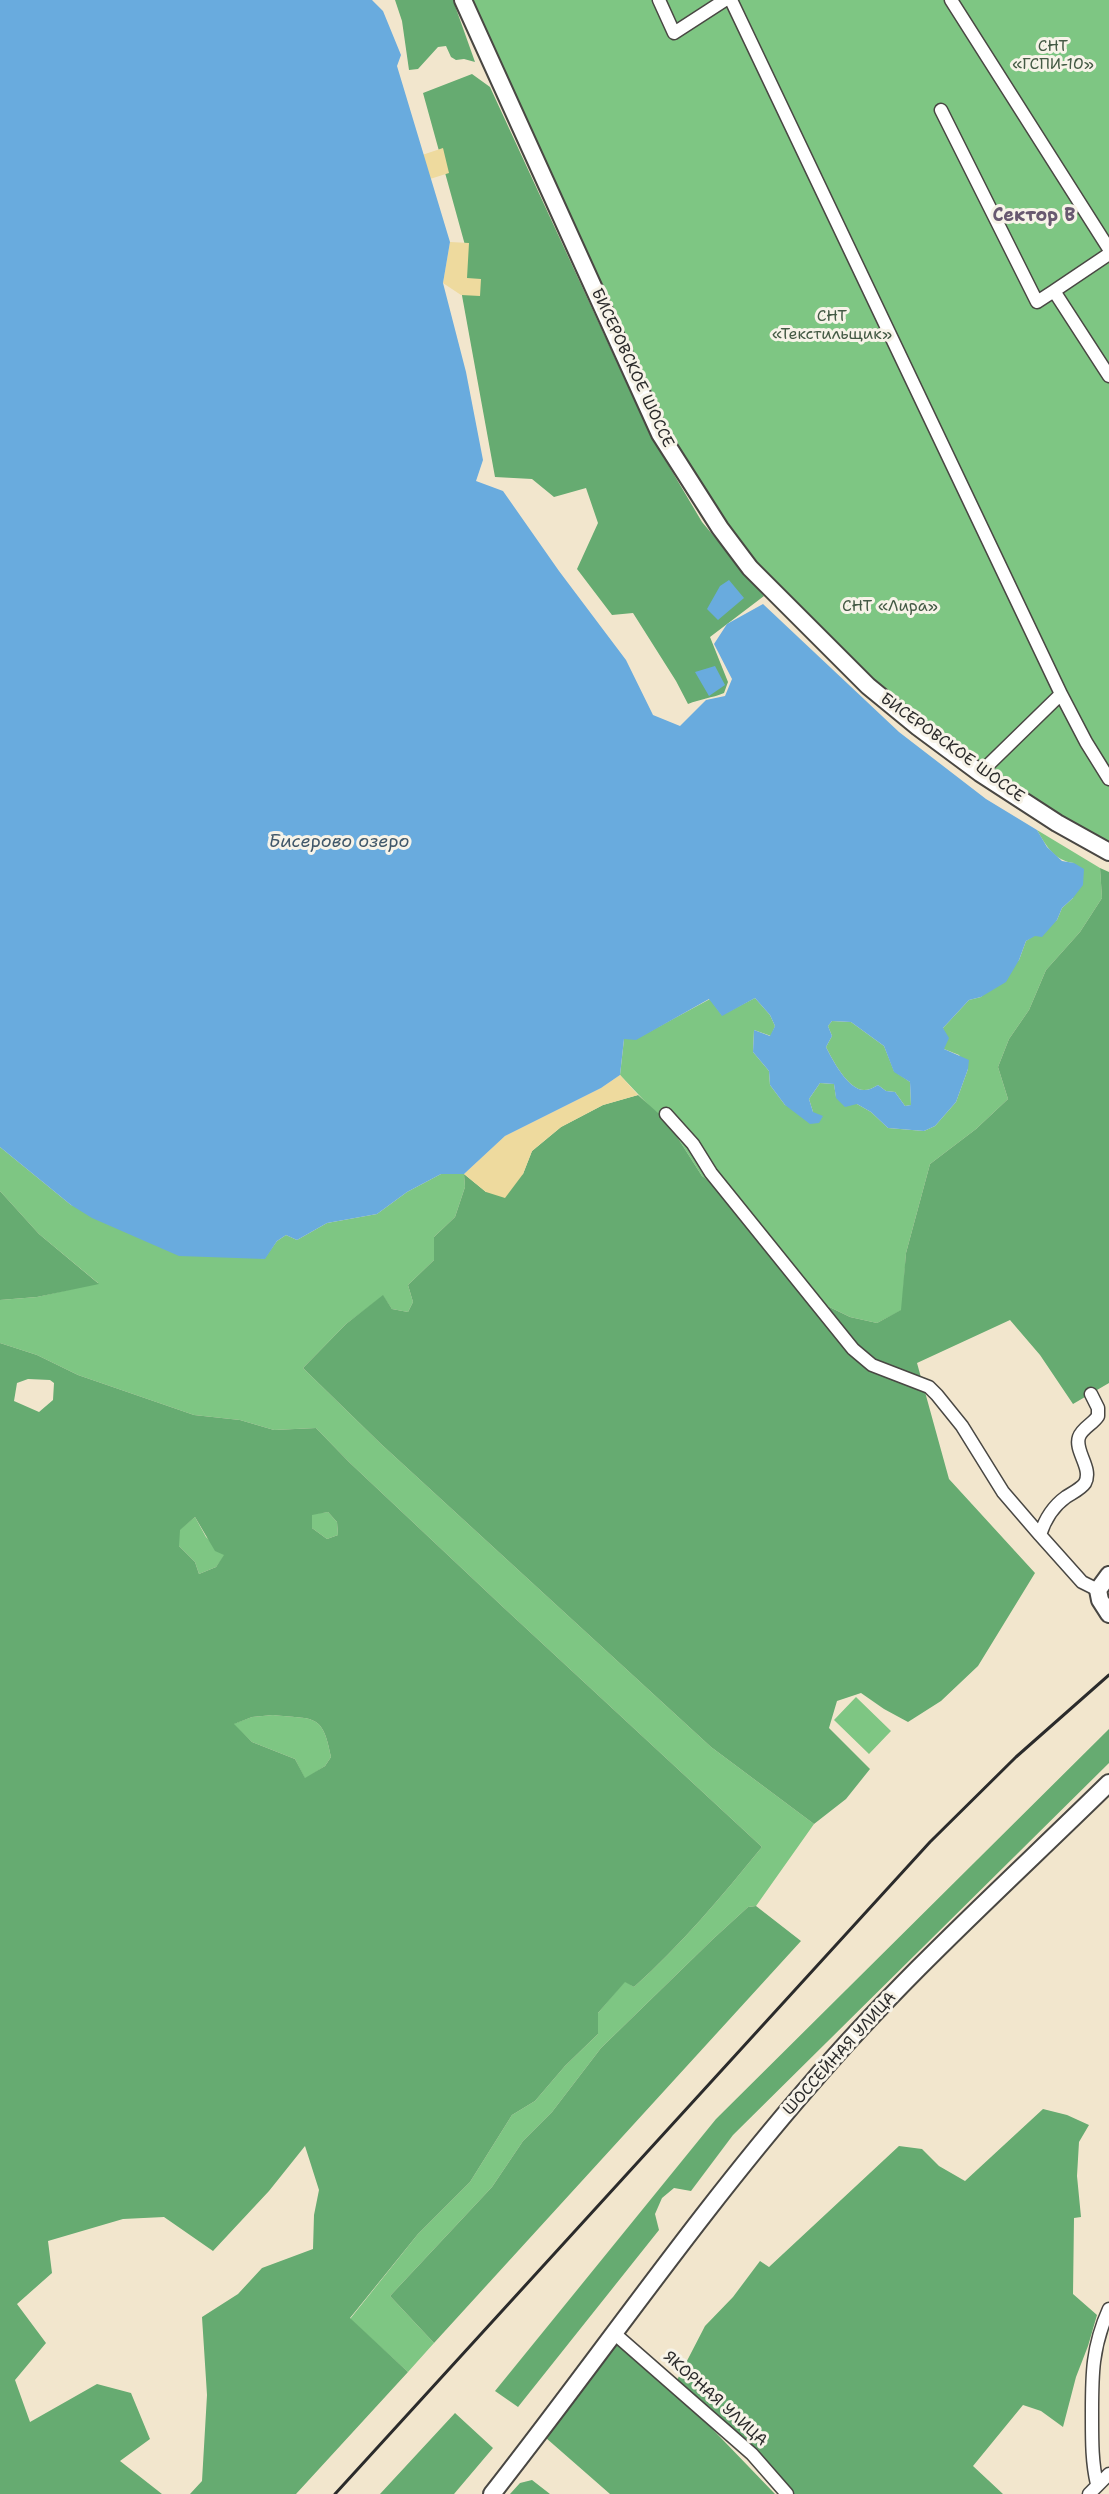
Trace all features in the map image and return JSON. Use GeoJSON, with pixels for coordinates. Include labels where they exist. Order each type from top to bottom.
{"type":"FeatureCollection","features":[{"type":"Feature","properties":{"kind":"main road","name":"БИСЕРОВСКОЕ ШОССЕ"},"geometry":{"type":"LineString","coordinates":[[463,0],[660,434],[720,528],[750,568],[868,686],[980,773],[1057,823],[1109,852]]}},
{"type":"Feature","properties":{"kind":"main road"},"geometry":{"type":"LineString","coordinates":[[1109,1575],[1098,1590],[1100,1600],[1109,1614]]}},
{"type":"Feature","properties":{"kind":"main road","name":"ШОССЕЙНАЯ УЛИЦА"},"geometry":{"type":"LineString","coordinates":[[492,2494],[731,2181],[840,2051],[875,2013],[1109,1783]]}},
{"type":"Feature","properties":{"kind":"street"},"geometry":{"type":"LineString","coordinates":[[659,0],[674,33],[726,0]]}},
{"type":"Feature","properties":{"kind":"street"},"geometry":{"type":"LineString","coordinates":[[731,0],[1061,694],[1086,742],[1109,779]]}},
{"type":"Feature","properties":{"kind":"street"},"geometry":{"type":"LineString","coordinates":[[951,0],[1109,249]]}},
{"type":"Feature","properties":{"kind":"street"},"geometry":{"type":"LineString","coordinates":[[941,110],[1037,302],[1109,255]]}},
{"type":"Feature","properties":{"kind":"street"},"geometry":{"type":"LineString","coordinates":[[1053,291],[1109,376]]}},
{"type":"Feature","properties":{"kind":"street"},"geometry":{"type":"LineString","coordinates":[[980,773],[1061,694]]}},
{"type":"Feature","properties":{"kind":"street"},"geometry":{"type":"LineString","coordinates":[[666,1114],[693,1144],[711,1173],[853,1349],[872,1365],[929,1387],[948,1406],[1003,1492],[1082,1582],[1098,1590]]}},
{"type":"Feature","properties":{"kind":"street"},"geometry":{"type":"LineString","coordinates":[[1040,1535],[1046,1517],[1063,1499],[1081,1488],[1086,1481],[1087,1474],[1078,1442],[1082,1431],[1098,1416],[1098,1408],[1091,1394]]}},
{"type":"Feature","properties":{"kind":"street"},"geometry":{"type":"LineString","coordinates":[[1093,2489],[1090,2389],[1093,2359],[1109,2309]]}},
{"type":"Feature","properties":{"kind":"street","name":"ЯКОРНАЯ УЛИЦА"},"geometry":{"type":"LineString","coordinates":[[615,2334],[752,2454],[787,2494]]}},
{"type":"Feature","properties":{"kind":"street"},"geometry":{"type":"LineString","coordinates":[[1093,2489],[1109,2474]]}},
{"type":"Feature","properties":{"kind":"green space"},"geometry":{"type":"Polygon","coordinates":[[[395,0],[453,0],[475,62],[464,59],[456,60],[451,57],[446,46],[438,47],[418,69],[409,70],[402,21],[395,0]]]}},
{"type":"Feature","properties":{"kind":"green space","name":"СНТ «Текстильщик»"},"geometry":{"type":"Polygon","coordinates":[[[470,0],[1109,0],[1109,845],[985,768],[931,728],[872,681],[755,564],[725,524],[666,431],[470,0]]]}},
{"type":"Feature","properties":{"kind":"green space"},"geometry":{"type":"Polygon","coordinates":[[[472,74],[490,87],[650,434],[702,522],[764,596],[710,637],[728,682],[724,693],[688,704],[633,613],[612,615],[577,569],[598,523],[586,488],[554,497],[532,479],[495,477],[461,290],[468,256],[423,93],[472,74]]]}},
{"type":"Feature","properties":{"kind":"green space"},"geometry":{"type":"Polygon","coordinates":[[[1037,830],[1100,868],[1102,898],[1080,932],[1046,970],[1029,1010],[1009,1039],[998,1067],[1008,1099],[976,1129],[930,1164],[906,1253],[902,1310],[877,1323],[850,1317],[813,1299],[717,1186],[702,1176],[674,1132],[620,1075],[624,1039],[636,1039],[710,999],[722,1015],[755,998],[770,1015],[775,1026],[771,1036],[754,1030],[753,1052],[769,1071],[770,1085],[785,1105],[813,1112],[809,1099],[820,1083],[834,1084],[836,1097],[857,1104],[871,1112],[888,1128],[924,1131],[935,1126],[956,1102],[968,1069],[959,1055],[944,1049],[943,1028],[969,1000],[981,997],[1019,960],[1026,941],[1057,920],[1062,908],[1073,898],[1074,863],[1056,856],[1037,830]]]}},
{"type":"Feature","properties":{"kind":"green space"},"geometry":{"type":"Polygon","coordinates":[[[1100,868],[1109,872],[1109,1383],[1073,1404],[1040,1355],[1010,1320],[917,1363],[949,1479],[1035,1573],[978,1666],[941,1701],[908,1722],[861,1693],[837,1701],[829,1728],[870,1769],[846,1799],[814,1824],[711,1747],[381,1444],[303,1368],[346,1324],[383,1295],[392,1309],[408,1312],[413,1302],[408,1285],[434,1260],[434,1237],[455,1217],[465,1187],[464,1174],[486,1192],[523,1174],[532,1151],[561,1127],[603,1105],[638,1095],[674,1132],[702,1176],[717,1186],[813,1299],[850,1317],[877,1323],[901,1310],[906,1253],[930,1164],[976,1129],[1008,1099],[998,1067],[1009,1039],[1029,1010],[1046,970],[1080,932],[1102,898],[1100,868]]]}},
{"type":"Feature","properties":{"kind":"green space"},"geometry":{"type":"Polygon","coordinates":[[[832,1021],[851,1022],[884,1046],[894,1071],[910,1082],[911,1105],[905,1106],[895,1092],[886,1091],[878,1085],[864,1090],[858,1089],[847,1080],[826,1047],[832,1036],[828,1026],[832,1021]]]}},
{"type":"Feature","properties":{"kind":"green space"},"geometry":{"type":"Polygon","coordinates":[[[0,1147],[71,1205],[264,1259],[277,1241],[286,1235],[297,1240],[327,1223],[377,1214],[407,1192],[441,1174],[464,1174],[465,1187],[455,1217],[434,1237],[434,1260],[408,1285],[413,1302],[408,1312],[392,1309],[383,1296],[346,1324],[303,1368],[381,1444],[711,1747],[814,1824],[756,1906],[748,1907],[713,1939],[601,2048],[552,2112],[523,2141],[492,2187],[390,2296],[434,2343],[408,2372],[350,2319],[418,2234],[470,2182],[512,2115],[535,2101],[565,2066],[598,2034],[598,2013],[625,1981],[634,1987],[651,1971],[701,1920],[762,1847],[503,1607],[316,1428],[274,1430],[240,1420],[194,1415],[78,1375],[37,1355],[0,1343],[0,1300],[37,1297],[98,1283],[39,1234],[0,1191],[0,1147]]]}},
{"type":"Feature","properties":{"kind":"green space"},"geometry":{"type":"Polygon","coordinates":[[[0,1191],[39,1234],[99,1284],[37,1297],[0,1300],[0,1191]]]}},
{"type":"Feature","properties":{"kind":"green space"},"geometry":{"type":"Polygon","coordinates":[[[0,1343],[37,1355],[78,1375],[194,1415],[240,1420],[274,1430],[316,1428],[503,1607],[762,1847],[701,1920],[651,1971],[634,1987],[625,1982],[598,2013],[598,2034],[565,2066],[535,2101],[512,2115],[470,2182],[418,2234],[350,2318],[408,2372],[296,2494],[190,2494],[202,2481],[207,2395],[202,2317],[238,2294],[262,2268],[313,2249],[314,2215],[319,2190],[305,2146],[269,2191],[213,2251],[164,2217],[123,2219],[48,2241],[52,2273],[17,2304],[46,2343],[15,2380],[30,2422],[97,2384],[131,2393],[150,2439],[120,2461],[162,2494],[0,2494],[0,1343]],[[28,1379],[17,1383],[14,1401],[39,1412],[53,1400],[54,1383],[50,1380],[28,1379]],[[328,1512],[312,1515],[312,1528],[327,1539],[338,1535],[337,1522],[328,1512]],[[195,1517],[180,1530],[179,1546],[195,1562],[199,1574],[216,1567],[224,1555],[215,1551],[195,1517]],[[273,1715],[252,1717],[234,1724],[252,1742],[295,1759],[305,1778],[325,1766],[331,1757],[324,1732],[314,1721],[306,1718],[273,1715]]]}},
{"type":"Feature","properties":{"kind":"green space"},"geometry":{"type":"Polygon","coordinates":[[[328,1512],[337,1522],[338,1535],[327,1539],[312,1528],[312,1514],[328,1512]]]}},
{"type":"Feature","properties":{"kind":"green space"},"geometry":{"type":"Polygon","coordinates":[[[195,1517],[206,1537],[225,1555],[216,1567],[199,1574],[195,1562],[179,1546],[179,1530],[195,1517]]]}},
{"type":"Feature","properties":{"kind":"green space"},"geometry":{"type":"Polygon","coordinates":[[[856,1697],[891,1731],[869,1754],[834,1720],[856,1697]]]}},
{"type":"Feature","properties":{"kind":"green space"},"geometry":{"type":"Polygon","coordinates":[[[273,1715],[306,1718],[319,1725],[328,1742],[331,1757],[325,1766],[305,1779],[295,1759],[252,1742],[233,1724],[252,1717],[273,1715]]]}},
{"type":"Feature","properties":{"kind":"green space"},"geometry":{"type":"Polygon","coordinates":[[[1109,1729],[1109,1763],[733,2135],[691,2191],[674,2188],[662,2198],[655,2214],[659,2230],[518,2407],[495,2391],[716,2119],[1109,1729]]]}},
{"type":"Feature","properties":{"kind":"green space"},"geometry":{"type":"Polygon","coordinates":[[[756,1906],[801,1941],[434,2343],[390,2296],[492,2187],[523,2141],[552,2112],[601,2048],[713,1939],[748,1907],[756,1906]]]}},
{"type":"Feature","properties":{"kind":"green space"},"geometry":{"type":"Polygon","coordinates":[[[1043,2109],[1067,2115],[1089,2125],[1079,2142],[1077,2176],[1081,2217],[1074,2218],[1073,2294],[1097,2315],[1076,2377],[1063,2427],[1041,2411],[1023,2405],[973,2466],[1003,2494],[787,2494],[675,2384],[705,2326],[733,2297],[760,2261],[769,2267],[899,2146],[922,2149],[939,2166],[965,2181],[1043,2109]]]}},
{"type":"Feature","properties":{"kind":"green space"},"geometry":{"type":"Polygon","coordinates":[[[618,2343],[670,2385],[775,2494],[610,2494],[546,2438],[618,2343]]]}},
{"type":"Feature","properties":{"kind":"green space"},"geometry":{"type":"Polygon","coordinates":[[[455,2413],[493,2448],[454,2494],[380,2494],[455,2413]]]}},
{"type":"Feature","properties":{"kind":"green space"},"geometry":{"type":"Polygon","coordinates":[[[532,2480],[550,2494],[510,2494],[520,2483],[532,2480]]]}},
{"type":"Feature","properties":{"kind":"sand"},"geometry":{"type":"Polygon","coordinates":[[[443,148],[449,173],[430,179],[422,155],[443,148]]]}},
{"type":"Feature","properties":{"kind":"sand"},"geometry":{"type":"Polygon","coordinates":[[[450,242],[469,243],[467,278],[481,279],[480,296],[461,295],[443,283],[450,242]]]}},
{"type":"Feature","properties":{"kind":"sand"},"geometry":{"type":"Polygon","coordinates":[[[620,1075],[638,1095],[603,1105],[561,1127],[532,1151],[523,1174],[505,1198],[486,1192],[464,1174],[505,1136],[601,1088],[620,1075]]]}},
{"type":"Feature","properties":{"kind":"water","name":"Бисерово озеро"},"geometry":{"type":"Polygon","coordinates":[[[0,0],[372,0],[383,11],[401,55],[397,66],[450,242],[443,283],[466,372],[483,460],[476,481],[503,491],[626,660],[653,715],[680,726],[706,700],[725,696],[732,679],[714,644],[727,624],[763,604],[899,732],[986,799],[1037,830],[1047,847],[1062,861],[1074,863],[1084,869],[1083,885],[1062,908],[1057,920],[1042,937],[1035,936],[1026,941],[1019,960],[1006,982],[981,997],[969,1000],[943,1028],[949,1038],[944,1049],[969,1060],[968,1069],[956,1102],[935,1126],[924,1131],[888,1128],[871,1112],[857,1104],[845,1107],[836,1098],[834,1084],[820,1083],[809,1099],[813,1112],[823,1116],[819,1123],[810,1124],[785,1105],[770,1085],[769,1071],[753,1052],[754,1030],[770,1036],[775,1026],[770,1015],[755,998],[722,1016],[709,999],[636,1040],[624,1039],[620,1075],[601,1088],[505,1136],[464,1174],[441,1174],[407,1192],[377,1214],[327,1223],[297,1240],[286,1235],[277,1241],[265,1259],[179,1256],[92,1218],[71,1205],[0,1147],[0,0]],[[832,1021],[828,1026],[832,1036],[826,1047],[841,1073],[858,1089],[868,1090],[878,1085],[886,1091],[895,1092],[905,1106],[911,1105],[910,1082],[894,1072],[884,1046],[851,1022],[832,1021]]]}},
{"type":"Feature","properties":{"kind":"water"},"geometry":{"type":"Polygon","coordinates":[[[729,580],[744,598],[718,620],[707,609],[720,586],[729,580]]]}},
{"type":"Feature","properties":{"kind":"water"},"geometry":{"type":"Polygon","coordinates":[[[715,666],[725,685],[709,696],[695,672],[715,666]]]}},
{"type":"Feature","properties":{"kind":"railway"},"geometry":{"type":"LineString","coordinates":[[335,2494],[930,1842],[1016,1757],[1109,1675]]}},
{"type":"Feature","properties":{"kind":"district","name":"Сектор В"},"geometry":{"type":"Point","coordinates":[1034,216]}},
{"type":"Feature","properties":{"kind":"park label","name":"СНТ «ГСПИ-10»"},"geometry":{"type":"Point","coordinates":[1053,56]}},
{"type":"Feature","properties":{"kind":"park label","name":"СНТ «Лира»"},"geometry":{"type":"Point","coordinates":[890,607]}}]}
